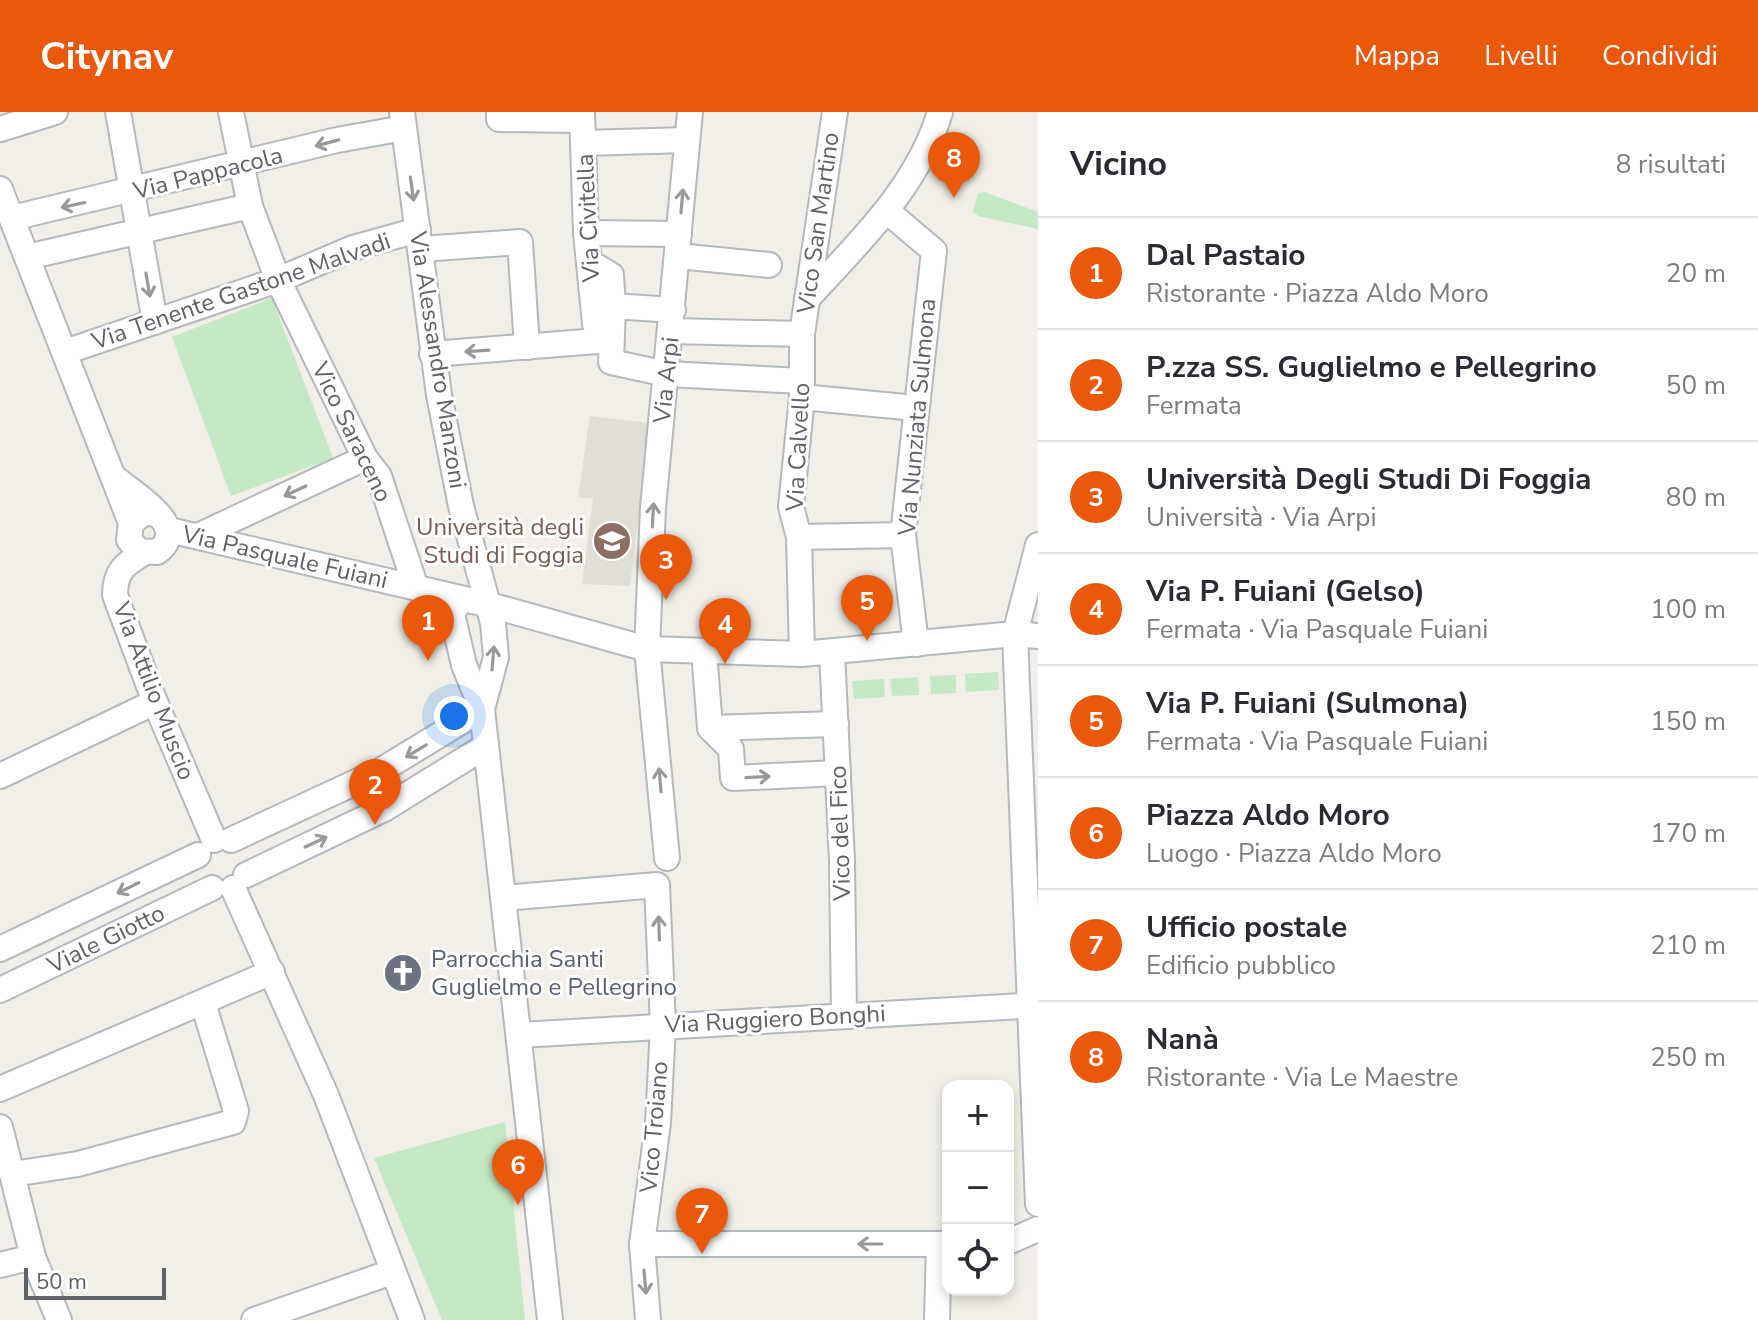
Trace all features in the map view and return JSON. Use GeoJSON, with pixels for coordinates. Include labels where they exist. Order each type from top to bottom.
{"type":"FeatureCollection","features":[{"type":"Feature","properties":{"kind":"street"},"geometry":{"type":"LineString","coordinates":[[0,129],[55,112]]}},
{"type":"Feature","properties":{"kind":"street"},"geometry":{"type":"LineString","coordinates":[[118,112],[155,322]]}},
{"type":"Feature","properties":{"kind":"street","name":"Vico Saraceno"},"geometry":{"type":"LineString","coordinates":[[231,112],[250,206],[278,280],[365,458],[379,476],[416,588]]}},
{"type":"Feature","properties":{"kind":"street"},"geometry":{"type":"LineString","coordinates":[[499,112],[499,119],[528,116],[687,140]]}},
{"type":"Feature","properties":{"kind":"street","name":"Via Arpi"},"geometry":{"type":"LineString","coordinates":[[647,649],[653,508],[690,112]]}},
{"type":"Feature","properties":{"kind":"street","name":"Vico San Martino"},"geometry":{"type":"LineString","coordinates":[[802,334],[835,112]]}},
{"type":"Feature","properties":{"kind":"street"},"geometry":{"type":"LineString","coordinates":[[807,299],[887,211],[931,144],[940,112]]}},
{"type":"Feature","properties":{"kind":"street","name":"Via Pappacola"},"geometry":{"type":"LineString","coordinates":[[12,218],[242,166],[403,120]]}},
{"type":"Feature","properties":{"kind":"street","name":"Via Alessandro Manzoni"},"geometry":{"type":"LineString","coordinates":[[403,120],[432,354],[461,506],[490,605],[496,657],[482,709]]}},
{"type":"Feature","properties":{"kind":"street","name":"Via Civitella"},"geometry":{"type":"LineString","coordinates":[[582,125],[586,233],[603,332]]}},
{"type":"Feature","properties":{"kind":"street","name":"Via Pasquale Fuiani"},"geometry":{"type":"LineString","coordinates":[[0,189],[114,477],[164,522],[200,535],[490,605],[647,649],[802,654],[1026,635]]}},
{"type":"Feature","properties":{"kind":"street"},"geometry":{"type":"LineString","coordinates":[[27,257],[250,206]]}},
{"type":"Feature","properties":{"kind":"street","name":"Via Nunziata Sulmona"},"geometry":{"type":"LineString","coordinates":[[887,211],[934,251],[903,535],[916,644]]}},
{"type":"Feature","properties":{"kind":"street"},"geometry":{"type":"LineString","coordinates":[[586,233],[678,245],[769,265]]}},
{"type":"Feature","properties":{"kind":"street","name":"Via Tenente Gastone Malvadi"},"geometry":{"type":"LineString","coordinates":[[65,352],[278,280],[353,248],[420,240],[520,242],[527,347]]}},
{"type":"Feature","properties":{"kind":"street"},"geometry":{"type":"LineString","coordinates":[[589,262],[611,275],[613,306],[603,332],[611,362],[667,374],[802,389],[915,408]]}},
{"type":"Feature","properties":{"kind":"street"},"geometry":{"type":"LineString","coordinates":[[613,306],[672,320],[802,334]]}},
{"type":"Feature","properties":{"kind":"street"},"geometry":{"type":"LineString","coordinates":[[432,354],[527,347],[603,332]]}},
{"type":"Feature","properties":{"kind":"street","name":"Via Calvello"},"geometry":{"type":"LineString","coordinates":[[802,334],[802,389],[791,507],[799,537],[802,654]]}},
{"type":"Feature","properties":{"kind":"street"},"geometry":{"type":"LineString","coordinates":[[200,535],[365,458]]}},
{"type":"Feature","properties":{"kind":"street"},"geometry":{"type":"LineString","coordinates":[[114,477],[131,523],[129,540],[144,553],[163,547],[164,522],[145,512],[131,523]]}},
{"type":"Feature","properties":{"kind":"street"},"geometry":{"type":"LineString","coordinates":[[799,537],[903,535]]}},
{"type":"Feature","properties":{"kind":"street"},"geometry":{"type":"LineString","coordinates":[[1038,545],[1026,635],[1038,1204]]}},
{"type":"Feature","properties":{"kind":"street","name":"Via Attilio Muscio"},"geometry":{"type":"LineString","coordinates":[[144,553],[127,562],[115,577],[115,595],[214,845]]}},
{"type":"Feature","properties":{"kind":"street"},"geometry":{"type":"LineString","coordinates":[[461,599],[452,614],[464,665],[482,709],[550,1320]]}},
{"type":"Feature","properties":{"kind":"street"},"geometry":{"type":"LineString","coordinates":[[647,649],[667,858]]}},
{"type":"Feature","properties":{"kind":"street"},"geometry":{"type":"LineString","coordinates":[[704,651],[710,728],[731,749],[733,778],[838,773]]}},
{"type":"Feature","properties":{"kind":"street","name":"Vico del Fico"},"geometry":{"type":"LineString","coordinates":[[832,652],[844,1015]]}},
{"type":"Feature","properties":{"kind":"street"},"geometry":{"type":"LineString","coordinates":[[0,776],[155,702]]}},
{"type":"Feature","properties":{"kind":"street","name":"Viale Giotto"},"geometry":{"type":"LineString","coordinates":[[0,949],[214,845],[380,771],[482,709]]}},
{"type":"Feature","properties":{"kind":"street"},"geometry":{"type":"LineString","coordinates":[[710,728],[836,724]]}},
{"type":"Feature","properties":{"kind":"street","name":"Viale Giotto"},"geometry":{"type":"LineString","coordinates":[[0,990],[384,809],[486,746]]}},
{"type":"Feature","properties":{"kind":"street"},"geometry":{"type":"LineString","coordinates":[[230,883],[199,876],[214,845],[244,851],[230,883],[347,1145],[412,1320]]}},
{"type":"Feature","properties":{"kind":"street","name":"Vico Troiano"},"geometry":{"type":"LineString","coordinates":[[504,898],[657,885],[663,1026],[658,1123],[642,1244],[648,1320]]}},
{"type":"Feature","properties":{"kind":"street"},"geometry":{"type":"LineString","coordinates":[[0,1089],[272,972]]}},
{"type":"Feature","properties":{"kind":"street"},"geometry":{"type":"LineString","coordinates":[[13,1174],[78,1164],[233,1122],[236,1111],[203,1003]]}},
{"type":"Feature","properties":{"kind":"street","name":"Via Ruggiero Bonghi"},"geometry":{"type":"LineString","coordinates":[[520,1035],[1034,1005]]}},
{"type":"Feature","properties":{"kind":"street"},"geometry":{"type":"LineString","coordinates":[[0,1127],[33,1257],[59,1320]]}},
{"type":"Feature","properties":{"kind":"street"},"geometry":{"type":"LineString","coordinates":[[1014,1239],[1038,1229]]}},
{"type":"Feature","properties":{"kind":"street"},"geometry":{"type":"LineString","coordinates":[[642,1244],[942,1244]]}},
{"type":"Feature","properties":{"kind":"street"},"geometry":{"type":"LineString","coordinates":[[0,1265],[33,1257]]}},
{"type":"Feature","properties":{"kind":"street"},"geometry":{"type":"LineString","coordinates":[[937,1320],[942,1266]]}},
{"type":"Feature","properties":{"kind":"street"},"geometry":{"type":"LineString","coordinates":[[254,1320],[392,1272]]}},
{"type":"Feature","properties":{"kind":"shaded area","name":"Università degli Studi di Foggia"},"geometry":{"type":"Polygon","coordinates":[[[590,416],[650,423],[630,586],[582,584],[593,499],[578,497],[590,416]]]}},
{"type":"Feature","properties":{"kind":"green space"},"geometry":{"type":"Polygon","coordinates":[[[984,192],[1038,212],[1038,229],[978,216],[973,211],[978,193],[984,192]]]}},
{"type":"Feature","properties":{"kind":"green space"},"geometry":{"type":"Polygon","coordinates":[[[272,298],[333,458],[231,496],[172,337],[272,298]]]}},
{"type":"Feature","properties":{"kind":"green space"},"geometry":{"type":"Polygon","coordinates":[[[998,672],[999,690],[966,692],[965,674],[998,672]]]}},
{"type":"Feature","properties":{"kind":"green space"},"geometry":{"type":"Polygon","coordinates":[[[956,675],[956,693],[931,694],[930,676],[956,675]]]}},
{"type":"Feature","properties":{"kind":"green space"},"geometry":{"type":"Polygon","coordinates":[[[918,677],[919,695],[892,696],[890,679],[918,677]]]}},
{"type":"Feature","properties":{"kind":"green space"},"geometry":{"type":"Polygon","coordinates":[[[884,679],[885,697],[854,699],[852,681],[884,679]]]}},
{"type":"Feature","properties":{"kind":"green space"},"geometry":{"type":"Polygon","coordinates":[[[505,1122],[525,1320],[442,1320],[374,1158],[505,1122]]]}},
{"type":"Feature","properties":{"kind":"place","name":"Nanà"},"geometry":{"type":"Point","coordinates":[954,198]}},
{"type":"Feature","properties":{"kind":"place","name":"Università degli Studi di Foggia"},"geometry":{"type":"Point","coordinates":[612,541]}},
{"type":"Feature","properties":{"kind":"place","name":"Università Degli Studi Di Foggia"},"geometry":{"type":"Point","coordinates":[666,600]}},
{"type":"Feature","properties":{"kind":"place","name":"Via P. Fuiani (Sulmona)"},"geometry":{"type":"Point","coordinates":[867,641]}},
{"type":"Feature","properties":{"kind":"place","name":"Dal Pastaio"},"geometry":{"type":"Point","coordinates":[428,661]}},
{"type":"Feature","properties":{"kind":"place","name":"Via P. Fuiani (Gelso)"},"geometry":{"type":"Point","coordinates":[725,664]}},
{"type":"Feature","properties":{"kind":"place","name":"P.zza SS. Guglielmo e Pellegrino"},"geometry":{"type":"Point","coordinates":[375,825]}},
{"type":"Feature","properties":{"kind":"place","name":"Parrocchia Santi Guglielmo e Pellegrino"},"geometry":{"type":"Point","coordinates":[403,973]}},
{"type":"Feature","properties":{"kind":"place","name":"Piazza Aldo Moro"},"geometry":{"type":"Point","coordinates":[518,1205]}},
{"type":"Feature","properties":{"kind":"place","name":"Ufficio postale"},"geometry":{"type":"Point","coordinates":[702,1254]}}]}
